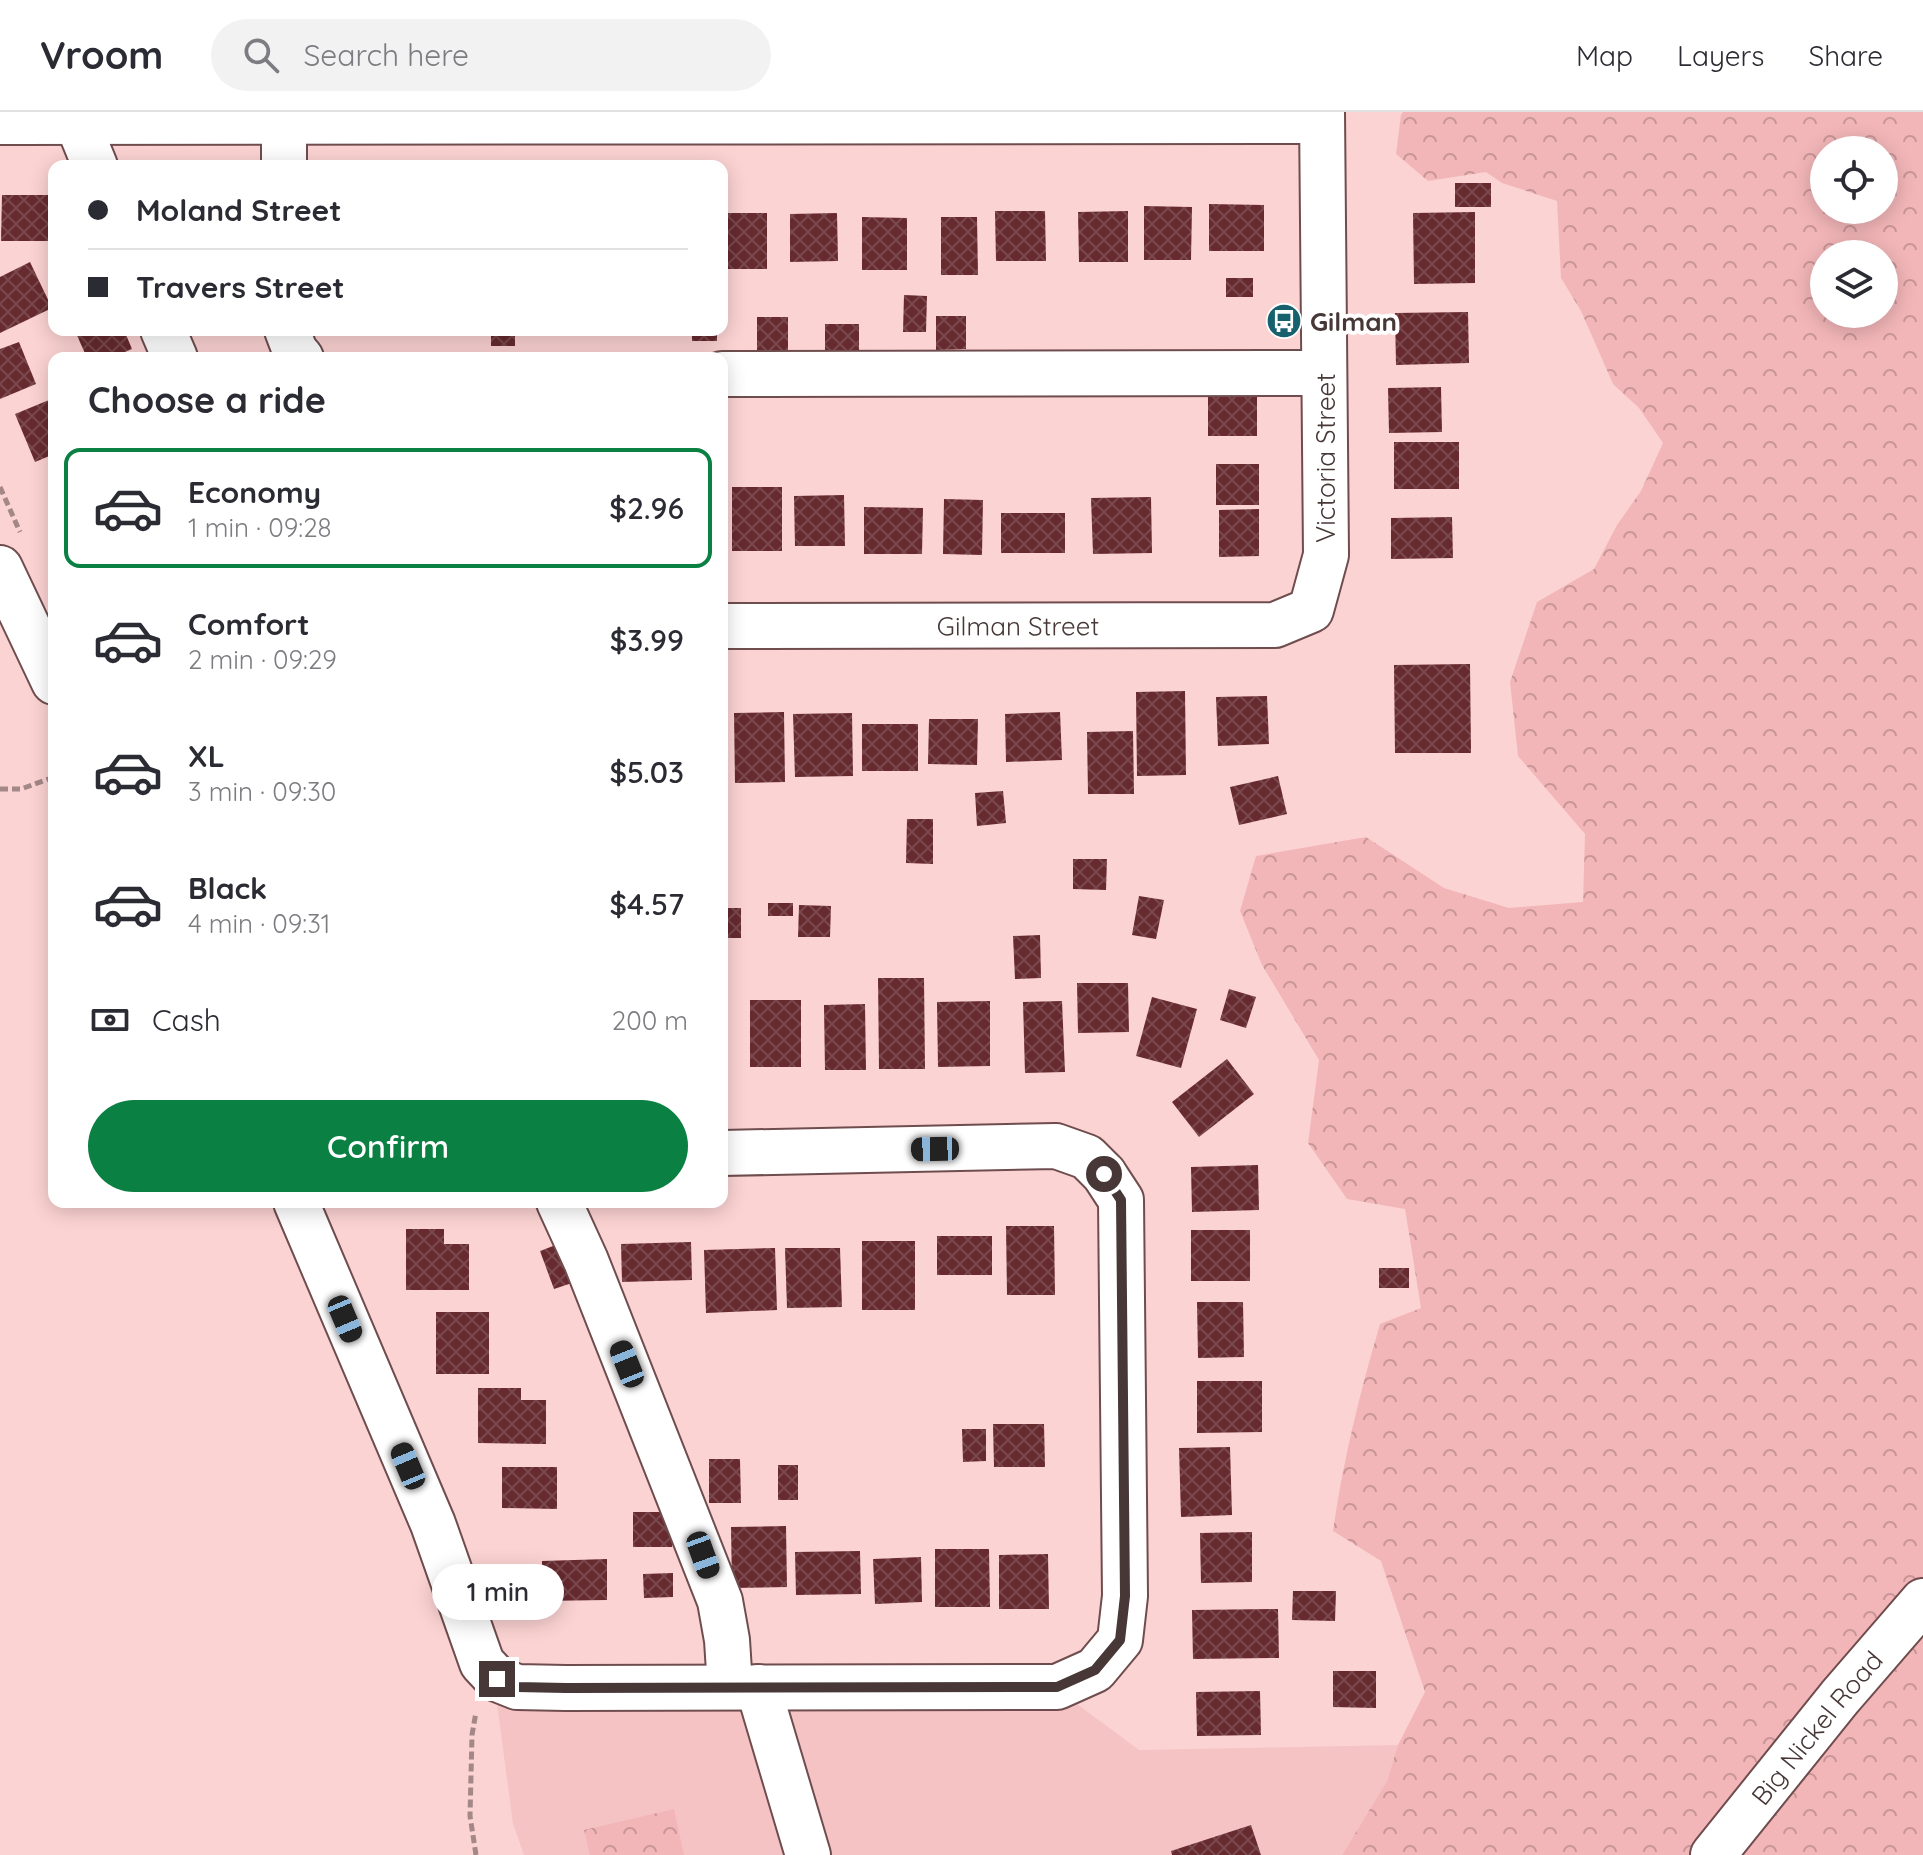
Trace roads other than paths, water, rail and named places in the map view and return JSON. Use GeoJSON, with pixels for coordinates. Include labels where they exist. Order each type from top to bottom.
{"type":"FeatureCollection","features":[{"type":"Feature","properties":{"kind":"street"},"geometry":{"type":"LineString","coordinates":[[0,122],[65,119],[284,122],[1322,116]]}},
{"type":"Feature","properties":{"kind":"street","name":"Victoria Street"},"geometry":{"type":"LineString","coordinates":[[1311,610],[1326,555],[1322,116]]}},
{"type":"Feature","properties":{"kind":"street"},"geometry":{"type":"LineString","coordinates":[[65,119],[91,160]]}},
{"type":"Feature","properties":{"kind":"street"},"geometry":{"type":"LineString","coordinates":[[284,122],[284,160]]}},
{"type":"Feature","properties":{"kind":"street"},"geometry":{"type":"LineString","coordinates":[[728,374],[1324,373]]}},
{"type":"Feature","properties":{"kind":"street"},"geometry":{"type":"LineString","coordinates":[[0,568],[43,634],[48,656]]}},
{"type":"Feature","properties":{"kind":"street","name":"Gilman Street"},"geometry":{"type":"LineString","coordinates":[[728,626],[1275,625],[1311,610]]}},
{"type":"Feature","properties":{"kind":"street"},"geometry":{"type":"LineString","coordinates":[[299,1208],[433,1524],[482,1663],[497,1679],[517,1687],[566,1688],[1057,1687],[1095,1670],[1120,1640],[1125,1596],[1121,1200],[1104,1174],[1087,1157],[1056,1146],[728,1153]]}},
{"type":"Feature","properties":{"kind":"street"},"geometry":{"type":"LineString","coordinates":[[562,1208],[586,1261],[720,1601],[727,1640],[808,1855]]}},
{"type":"Feature","properties":{"kind":"street","name":"Big Nickel Road"},"geometry":{"type":"LineString","coordinates":[[1713,1855],[1840,1697],[1923,1601]]}},
{"type":"Feature","properties":{"kind":"place","name":"Gilman"},"geometry":{"type":"Point","coordinates":[1284,321]}}]}
